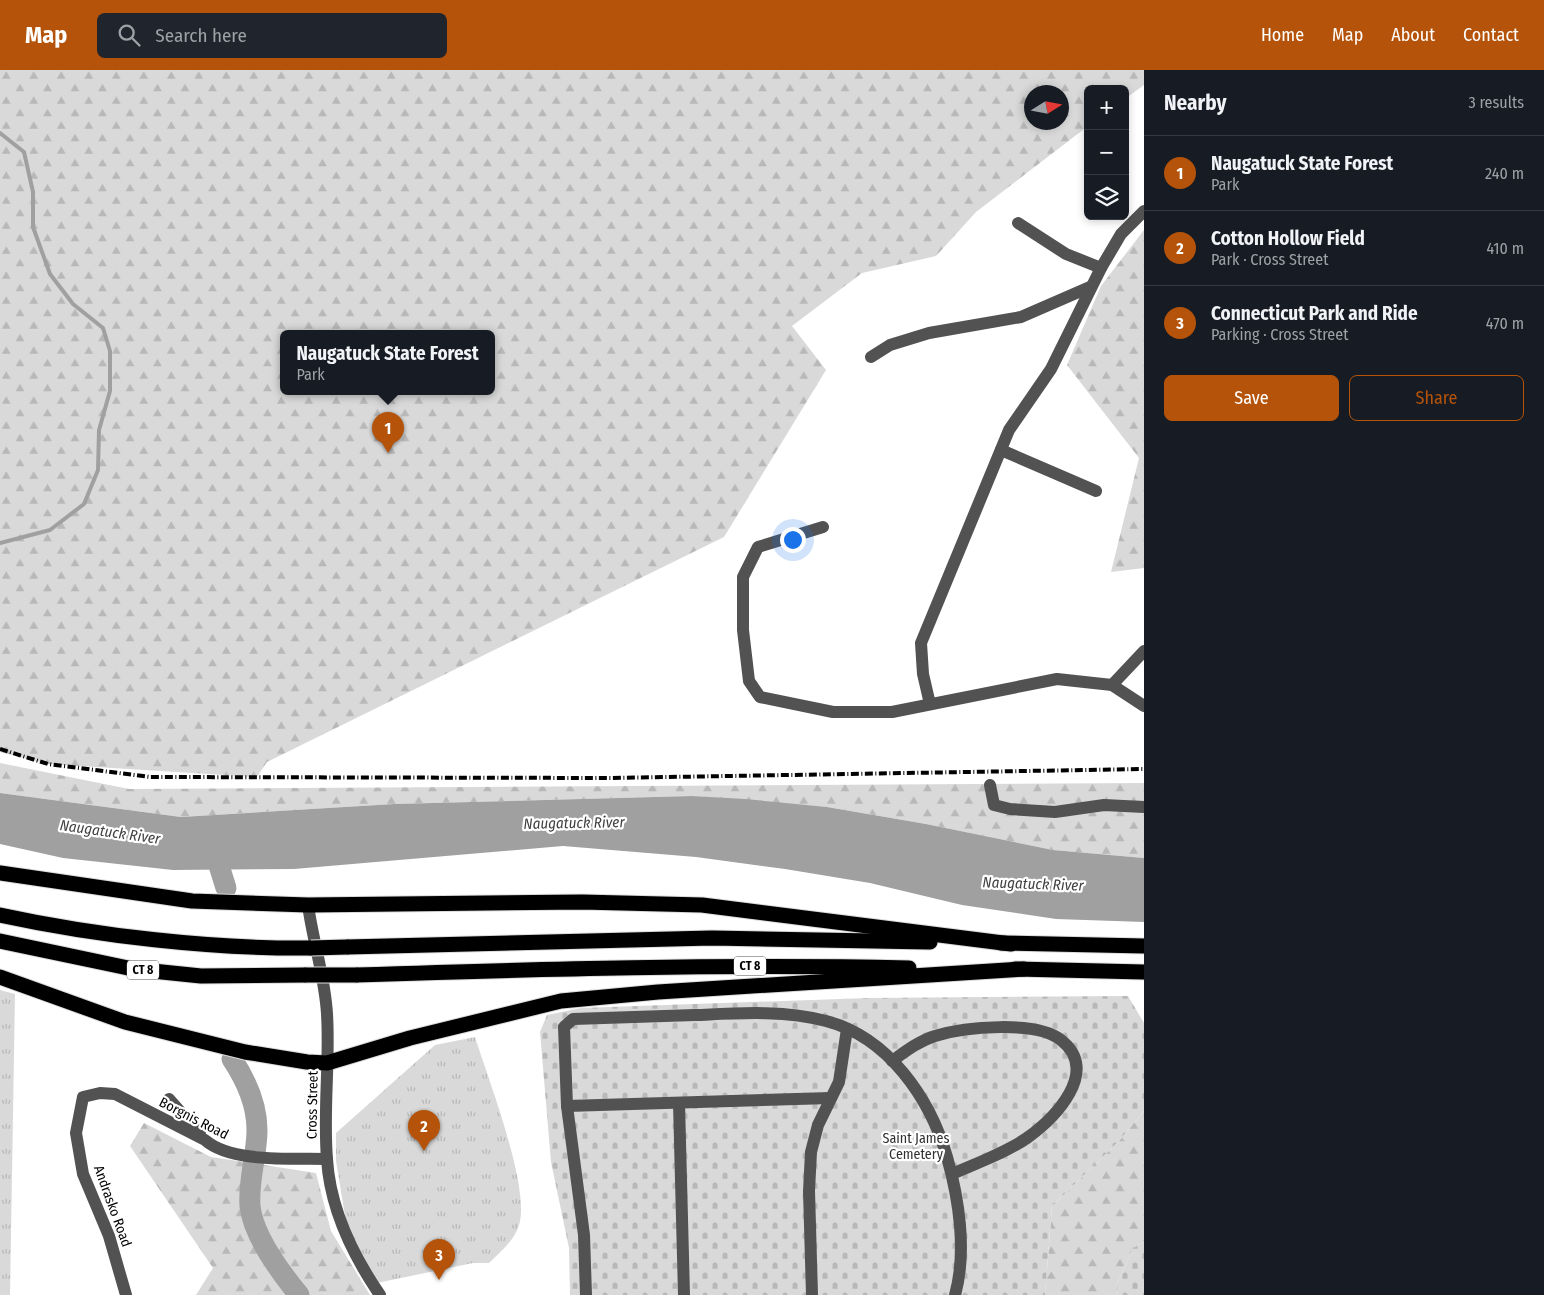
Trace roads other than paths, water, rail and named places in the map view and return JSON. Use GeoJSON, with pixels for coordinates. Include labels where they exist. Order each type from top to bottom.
{"type":"FeatureCollection","features":[{"type":"Feature","properties":{"kind":"highway"},"geometry":{"type":"LineString","coordinates":[[0,873],[192,901],[308,906],[582,902],[702,905],[1011,944]]}},
{"type":"Feature","properties":{"kind":"highway","name":"CT 8"},"geometry":{"type":"LineString","coordinates":[[0,916],[37,923],[168,940],[281,948],[712,938],[1144,946]]}},
{"type":"Feature","properties":{"kind":"highway","name":"CT 8"},"geometry":{"type":"LineString","coordinates":[[0,942],[133,969],[201,976],[356,975],[572,968],[789,966],[1144,972]]}},
{"type":"Feature","properties":{"kind":"highway"},"geometry":{"type":"LineString","coordinates":[[0,977],[144,1027],[245,1052],[306,1062],[327,1063],[410,1038],[561,1001],[658,992],[1024,970]]}},
{"type":"Feature","properties":{"kind":"street"},"geometry":{"type":"LineString","coordinates":[[930,704],[923,674],[921,643],[1009,430],[1051,369],[1071,331],[1090,287],[1121,234],[1144,211]]}},
{"type":"Feature","properties":{"kind":"street"},"geometry":{"type":"LineString","coordinates":[[1018,223],[1066,254],[1101,268]]}},
{"type":"Feature","properties":{"kind":"street"},"geometry":{"type":"LineString","coordinates":[[871,358],[890,345],[929,333],[1021,317],[1090,287]]}},
{"type":"Feature","properties":{"kind":"street"},"geometry":{"type":"LineString","coordinates":[[1001,450],[1096,491]]}},
{"type":"Feature","properties":{"kind":"street"},"geometry":{"type":"LineString","coordinates":[[823,527],[758,547],[743,577],[743,630],[749,682],[760,697],[833,712],[892,712],[1057,679],[1112,684],[1144,706]]}},
{"type":"Feature","properties":{"kind":"street"},"geometry":{"type":"LineString","coordinates":[[1112,684],[1144,650]]}},
{"type":"Feature","properties":{"kind":"street"},"geometry":{"type":"LineString","coordinates":[[990,785],[994,805],[1010,809],[1054,812],[1104,804],[1144,806]]}},
{"type":"Feature","properties":{"kind":"street","name":"Cross Street"},"geometry":{"type":"LineString","coordinates":[[308,906],[325,990],[327,1063],[326,1159],[335,1203],[348,1241],[356,1259],[380,1295]]}},
{"type":"Feature","properties":{"kind":"street"},"geometry":{"type":"LineString","coordinates":[[586,1295],[584,1235],[567,1106],[564,1032],[566,1023],[573,1019],[728,1014],[780,1014],[826,1021],[847,1029],[892,1061],[924,1100],[940,1133],[952,1174],[959,1212],[961,1242],[955,1295]]}},
{"type":"Feature","properties":{"kind":"street"},"geometry":{"type":"LineString","coordinates":[[892,1061],[912,1046],[936,1036],[985,1028],[1028,1028],[1060,1039],[1069,1048],[1075,1060],[1076,1078],[1072,1091],[1059,1108],[1041,1126],[1012,1147],[952,1174]]}},
{"type":"Feature","properties":{"kind":"street"},"geometry":{"type":"LineString","coordinates":[[812,1295],[809,1191],[811,1152],[818,1125],[839,1082],[847,1029]]}},
{"type":"Feature","properties":{"kind":"street","name":"Borgnis Road"},"geometry":{"type":"LineString","coordinates":[[83,1097],[100,1093],[115,1094],[204,1140],[212,1146],[242,1154],[326,1159]]}},
{"type":"Feature","properties":{"kind":"street","name":"Andrasko Road"},"geometry":{"type":"LineString","coordinates":[[83,1097],[76,1133],[83,1174],[109,1236],[126,1295]]}},
{"type":"Feature","properties":{"kind":"street"},"geometry":{"type":"LineString","coordinates":[[567,1106],[831,1098]]}},
{"type":"Feature","properties":{"kind":"street"},"geometry":{"type":"LineString","coordinates":[[169,1099],[204,1140]]}},
{"type":"Feature","properties":{"kind":"street"},"geometry":{"type":"LineString","coordinates":[[679,1103],[684,1295]]}},
{"type":"Feature","properties":{"kind":"water","name":"Naugatuck River"},"geometry":{"type":"Polygon","coordinates":[[[0,793],[181,817],[394,804],[692,796],[827,807],[926,824],[1053,850],[1144,858],[1144,922],[1056,919],[962,905],[870,883],[785,869],[696,857],[563,846],[294,869],[173,870],[63,858],[0,844],[0,793]]]}},
{"type":"Feature","properties":{"kind":"waterway"},"geometry":{"type":"LineString","coordinates":[[0,133],[24,152],[33,192],[33,227],[50,274],[73,304],[103,328],[110,351],[110,391],[99,430],[98,470],[84,504],[50,530],[0,543]]}},
{"type":"Feature","properties":{"kind":"waterway"},"geometry":{"type":"LineString","coordinates":[[212,843],[226,888]]}},
{"type":"Feature","properties":{"kind":"waterway"},"geometry":{"type":"LineString","coordinates":[[232,1059],[250,1093],[255,1111],[257,1139],[251,1177],[250,1206],[252,1217],[256,1229],[269,1253],[299,1295]]}},
{"type":"Feature","properties":{"kind":"railway"},"geometry":{"type":"LineString","coordinates":[[0,749],[48,764],[150,777],[610,778],[1144,769]]}},
{"type":"Feature","properties":{"kind":"place","name":"Naugatuck State Forest"},"geometry":{"type":"Point","coordinates":[388,453]}},
{"type":"Feature","properties":{"kind":"place","name":"Cotton Hollow Field"},"geometry":{"type":"Point","coordinates":[424,1151]}},
{"type":"Feature","properties":{"kind":"place","name":"Connecticut Park and Ride"},"geometry":{"type":"Point","coordinates":[439,1280]}},
{"type":"Feature","properties":{"kind":"park label","name":"Saint James Cemetery"},"geometry":{"type":"Point","coordinates":[916,1146]}}]}
